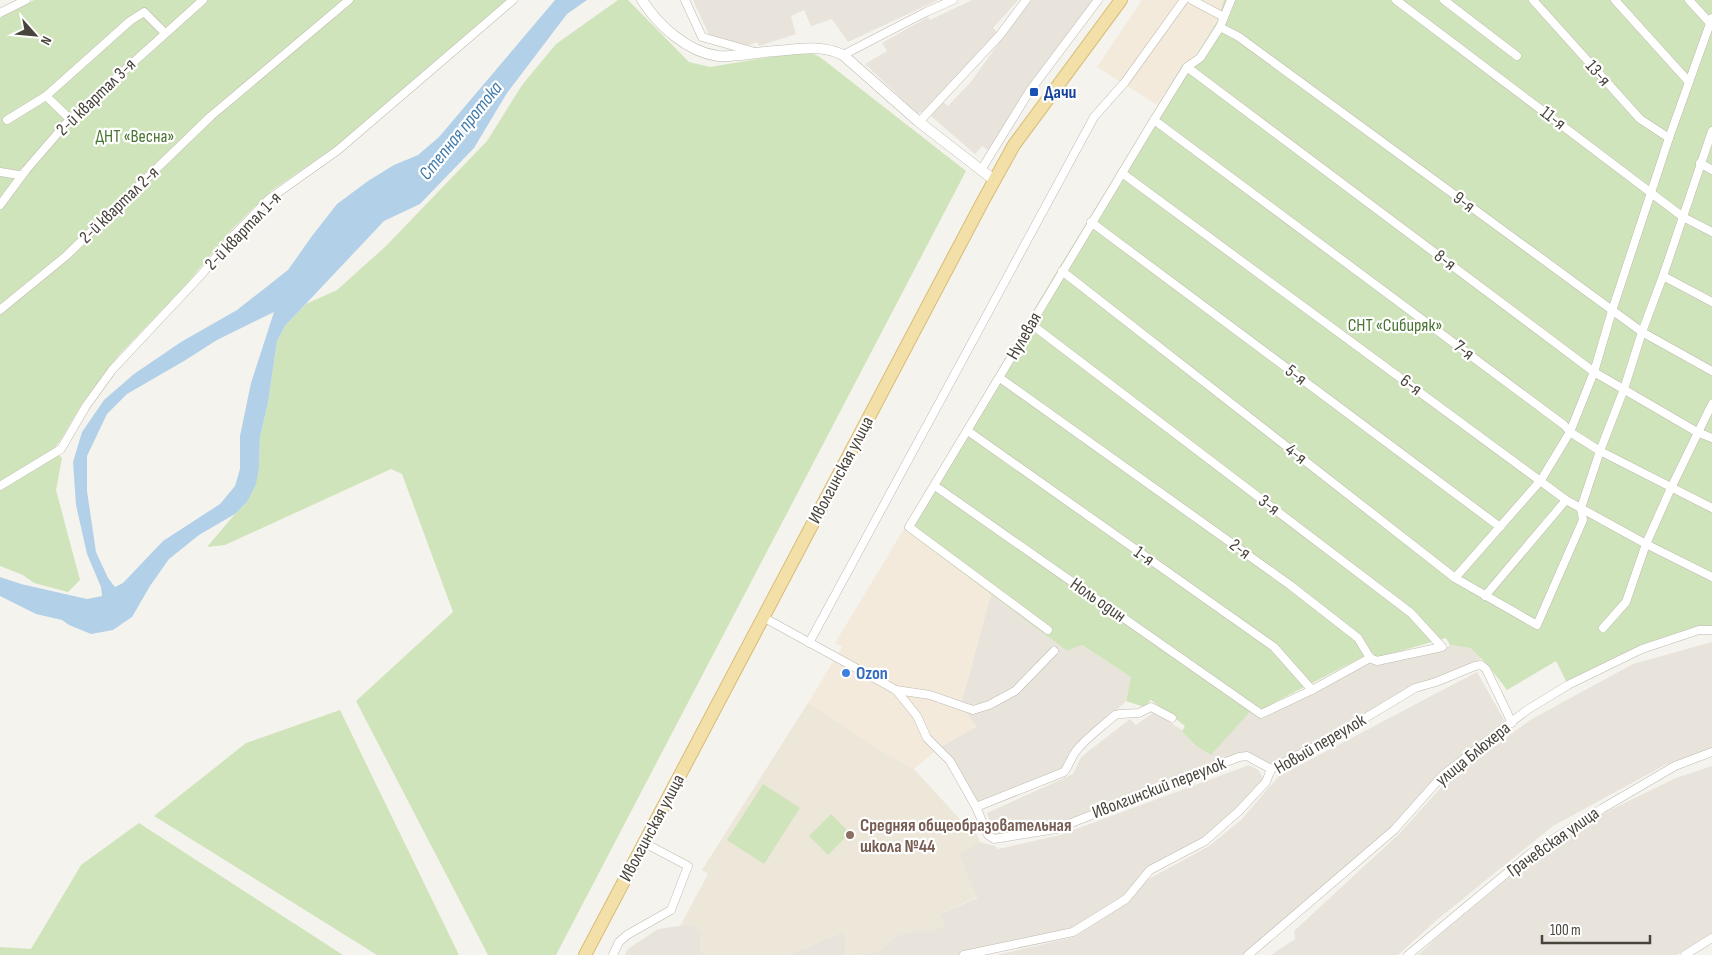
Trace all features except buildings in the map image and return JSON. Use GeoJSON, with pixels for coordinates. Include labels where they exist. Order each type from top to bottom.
{"type":"FeatureCollection","features":[{"type":"Feature","properties":{"kind":"main road","name":"Иволгинская улица"},"geometry":{"type":"LineString","coordinates":[[585,955],[994,180],[1014,146],[1121,0]]}},
{"type":"Feature","properties":{"kind":"main road","name":"Иволгинская улица"},"geometry":{"type":"LineString","coordinates":[[595,955],[996,191],[1014,159],[1130,0]]}},
{"type":"Feature","properties":{"kind":"street"},"geometry":{"type":"LineString","coordinates":[[0,14],[26,0]]}},
{"type":"Feature","properties":{"kind":"street","name":"2-й квартал 3-я"},"geometry":{"type":"LineString","coordinates":[[0,205],[26,170],[70,119],[203,0]]}},
{"type":"Feature","properties":{"kind":"street","name":"2-й квартал 2-я"},"geometry":{"type":"LineString","coordinates":[[0,310],[66,256],[211,116],[349,0]]}},
{"type":"Feature","properties":{"kind":"street","name":"2-й квартал 1-я"},"geometry":{"type":"LineString","coordinates":[[0,486],[61,449],[86,406],[112,370],[269,199],[338,150],[513,0]]}},
{"type":"Feature","properties":{"kind":"street"},"geometry":{"type":"LineString","coordinates":[[642,0],[650,12],[680,40],[692,47],[718,56],[802,48],[819,48],[835,51],[843,55],[919,122],[994,180]]}},
{"type":"Feature","properties":{"kind":"street"},"geometry":{"type":"LineString","coordinates":[[686,0],[702,37],[757,53]]}},
{"type":"Feature","properties":{"kind":"street"},"geometry":{"type":"LineString","coordinates":[[843,55],[926,12],[954,0]]}},
{"type":"Feature","properties":{"kind":"street"},"geometry":{"type":"LineString","coordinates":[[919,122],[1000,35],[1026,0]]}},
{"type":"Feature","properties":{"kind":"street"},"geometry":{"type":"LineString","coordinates":[[981,170],[1029,92],[1098,0]]}},
{"type":"Feature","properties":{"kind":"street"},"geometry":{"type":"LineString","coordinates":[[809,643],[1094,117],[1125,82],[1184,0]]}},
{"type":"Feature","properties":{"kind":"street"},"geometry":{"type":"LineString","coordinates":[[1192,0],[1224,17]]}},
{"type":"Feature","properties":{"kind":"street","name":"Нулевая"},"geometry":{"type":"LineString","coordinates":[[1048,630],[909,528],[1154,120],[1187,68],[1200,58],[1220,27],[1231,0]]}},
{"type":"Feature","properties":{"kind":"street","name":"11-я"},"geometry":{"type":"LineString","coordinates":[[1396,0],[1683,217],[1712,232]]}},
{"type":"Feature","properties":{"kind":"street"},"geometry":{"type":"LineString","coordinates":[[1444,0],[1517,56]]}},
{"type":"Feature","properties":{"kind":"street","name":"13-я"},"geometry":{"type":"LineString","coordinates":[[1533,0],[1640,120],[1669,138]]}},
{"type":"Feature","properties":{"kind":"street"},"geometry":{"type":"LineString","coordinates":[[1616,0],[1689,82]]}},
{"type":"Feature","properties":{"kind":"street"},"geometry":{"type":"LineString","coordinates":[[1455,578],[1541,480],[1570,432],[1594,372],[1669,138],[1711,21],[1689,0]]}},
{"type":"Feature","properties":{"kind":"street","name":"2-й квартал 3-я"},"geometry":{"type":"LineString","coordinates":[[7,120],[46,96],[130,21],[144,12],[164,32]]}},
{"type":"Feature","properties":{"kind":"street","name":"9-я"},"geometry":{"type":"LineString","coordinates":[[1220,27],[1247,43],[1642,332],[1712,371]]}},
{"type":"Feature","properties":{"kind":"street","name":"8-я"},"geometry":{"type":"LineString","coordinates":[[1187,68],[1594,372],[1697,432],[1712,438]]}},
{"type":"Feature","properties":{"kind":"street"},"geometry":{"type":"LineString","coordinates":[[46,96],[70,119]]}},
{"type":"Feature","properties":{"kind":"street","name":"7-я"},"geometry":{"type":"LineString","coordinates":[[1154,120],[1564,424],[1570,432],[1600,451],[1712,508]]}},
{"type":"Feature","properties":{"kind":"street"},"geometry":{"type":"LineString","coordinates":[[1581,508],[1712,132]]}},
{"type":"Feature","properties":{"kind":"street"},"geometry":{"type":"LineString","coordinates":[[1700,163],[1712,170]]}},
{"type":"Feature","properties":{"kind":"street"},"geometry":{"type":"LineString","coordinates":[[0,172],[19,175]]}},
{"type":"Feature","properties":{"kind":"street","name":"6-я"},"geometry":{"type":"LineString","coordinates":[[1122,172],[1566,500],[1646,544],[1712,577]]}},
{"type":"Feature","properties":{"kind":"street","name":"5-я"},"geometry":{"type":"LineString","coordinates":[[1092,222],[1500,527]]}},
{"type":"Feature","properties":{"kind":"street","name":"4-я"},"geometry":{"type":"LineString","coordinates":[[1062,271],[1455,578],[1537,625],[1582,520],[1581,508]]}},
{"type":"Feature","properties":{"kind":"street"},"geometry":{"type":"LineString","coordinates":[[1663,276],[1712,302]]}},
{"type":"Feature","properties":{"kind":"street","name":"3-я"},"geometry":{"type":"LineString","coordinates":[[1031,324],[1411,613],[1442,647],[1377,661],[1370,658]]}},
{"type":"Feature","properties":{"kind":"street","name":"2-я"},"geometry":{"type":"LineString","coordinates":[[1000,378],[1290,585],[1358,638],[1370,658]]}},
{"type":"Feature","properties":{"kind":"street"},"geometry":{"type":"LineString","coordinates":[[1603,628],[1626,602],[1646,544],[1697,432],[1712,404]]}},
{"type":"Feature","properties":{"kind":"street","name":"1-я"},"geometry":{"type":"LineString","coordinates":[[968,431],[1274,647],[1312,690]]}},
{"type":"Feature","properties":{"kind":"street","name":"Ноль один"},"geometry":{"type":"LineString","coordinates":[[935,486],[1261,714],[1312,690]]}},
{"type":"Feature","properties":{"kind":"street"},"geometry":{"type":"LineString","coordinates":[[1485,596],[1566,500]]}},
{"type":"Feature","properties":{"kind":"street","name":"Иволгинский переулок"},"geometry":{"type":"LineString","coordinates":[[770,621],[896,690],[930,695],[973,710],[989,705],[1015,691],[1054,650]]}},
{"type":"Feature","properties":{"kind":"street","name":"улица Блюхера"},"geometry":{"type":"LineString","coordinates":[[1248,955],[1394,830],[1443,774],[1527,710],[1568,685],[1642,649],[1699,630],[1712,630]]}},
{"type":"Feature","properties":{"kind":"street"},"geometry":{"type":"LineString","coordinates":[[1312,690],[1370,658]]}},
{"type":"Feature","properties":{"kind":"street","name":"Новый переулок"},"geometry":{"type":"LineString","coordinates":[[964,955],[1073,932],[1126,899],[1150,870],[1204,841],[1239,811],[1266,782],[1271,769],[1337,735],[1415,688],[1481,665],[1486,669],[1512,723]]}},
{"type":"Feature","properties":{"kind":"street","name":"Иволгинский переулок"},"geometry":{"type":"LineString","coordinates":[[896,690],[917,716],[927,738],[950,761],[976,807],[988,836],[994,840],[1056,828],[1239,757],[1248,756],[1271,769]]}},
{"type":"Feature","properties":{"kind":"street"},"geometry":{"type":"LineString","coordinates":[[976,807],[1064,772],[1077,749],[1115,716],[1139,713],[1151,707],[1172,718]]}},
{"type":"Feature","properties":{"kind":"street","name":"Грачевская улица"},"geometry":{"type":"LineString","coordinates":[[1408,955],[1531,853],[1675,766],[1712,752]]}},
{"type":"Feature","properties":{"kind":"street"},"geometry":{"type":"LineString","coordinates":[[613,955],[619,942],[627,935],[671,910],[688,866],[652,847]]}},
{"type":"Feature","properties":{"kind":"street"},"geometry":{"type":"LineString","coordinates":[[1685,955],[1712,938]]}},
{"type":"Feature","properties":{"kind":"shaded area"},"geometry":{"type":"Polygon","coordinates":[[[693,0],[938,0],[848,42],[832,19],[811,26],[804,10],[791,16],[796,34],[759,46],[757,42],[746,46],[711,39],[693,0]]]}},
{"type":"Feature","properties":{"kind":"shaded area"},"geometry":{"type":"Polygon","coordinates":[[[972,0],[1018,0],[993,28],[997,32],[923,112],[917,113],[865,64],[887,51],[882,43],[928,17],[930,20],[972,0]]]}},
{"type":"Feature","properties":{"kind":"shaded area"},"geometry":{"type":"Polygon","coordinates":[[[1030,0],[1093,0],[1046,63],[990,152],[982,146],[975,154],[931,116],[943,102],[948,106],[970,83],[1030,0]]]}},
{"type":"Feature","properties":{"kind":"shaded area"},"geometry":{"type":"Polygon","coordinates":[[[1142,0],[1224,0],[1218,20],[1193,58],[1183,64],[1157,105],[1097,67],[1142,0]]]}},
{"type":"Feature","properties":{"kind":"shaded area"},"geometry":{"type":"Polygon","coordinates":[[[904,529],[991,594],[961,704],[976,727],[940,747],[914,769],[885,753],[808,703],[842,647],[835,643],[904,529]]]}},
{"type":"Feature","properties":{"kind":"shaded area"},"geometry":{"type":"Polygon","coordinates":[[[991,594],[1067,651],[1082,645],[1131,677],[1126,701],[1071,757],[1064,761],[1067,769],[978,802],[951,757],[940,747],[976,727],[961,704],[991,594]]]}},
{"type":"Feature","properties":{"kind":"shaded area"},"geometry":{"type":"Polygon","coordinates":[[[1712,642],[1712,753],[1665,765],[1553,826],[1438,919],[1398,955],[1271,955],[1295,939],[1294,931],[1399,834],[1446,782],[1530,720],[1633,664],[1712,642]]]}},
{"type":"Feature","properties":{"kind":"shaded area"},"geometry":{"type":"Polygon","coordinates":[[[1450,645],[1470,648],[1481,659],[1447,677],[1441,675],[1276,766],[1266,766],[1249,754],[1054,829],[996,838],[987,813],[1073,774],[1081,757],[1130,719],[1136,725],[1154,712],[1182,730],[1195,745],[1251,711],[1262,719],[1369,662],[1376,665],[1443,650],[1450,645]]]}},
{"type":"Feature","properties":{"kind":"shaded area"},"geometry":{"type":"Polygon","coordinates":[[[1477,672],[1508,727],[1444,775],[1360,860],[1250,955],[997,955],[1074,937],[1128,902],[1147,880],[1209,846],[1241,820],[1279,776],[1477,672]]]}},
{"type":"Feature","properties":{"kind":"shaded area","name":"Средняя общеобразовательная школа №44"},"geometry":{"type":"Polygon","coordinates":[[[808,703],[885,753],[914,769],[968,828],[973,826],[980,842],[959,854],[977,897],[940,914],[944,927],[927,933],[923,929],[898,935],[879,951],[861,955],[845,955],[846,938],[842,932],[789,955],[707,955],[700,950],[701,932],[692,924],[680,926],[708,874],[702,870],[808,703]]]}},
{"type":"Feature","properties":{"kind":"shaded area"},"geometry":{"type":"Polygon","coordinates":[[[1249,765],[1258,770],[1265,780],[1206,840],[1144,872],[1122,897],[1070,929],[958,955],[861,955],[879,951],[898,935],[944,926],[940,914],[977,898],[958,854],[980,842],[995,846],[998,849],[1060,835],[1249,765]]]}},
{"type":"Feature","properties":{"kind":"shaded area"},"geometry":{"type":"Polygon","coordinates":[[[1712,766],[1712,935],[1677,955],[1418,955],[1533,858],[1606,812],[1676,778],[1712,766]]]}},
{"type":"Feature","properties":{"kind":"shaded area"},"geometry":{"type":"Polygon","coordinates":[[[692,924],[701,932],[700,950],[707,955],[625,955],[628,949],[658,929],[692,924]]]}},
{"type":"Feature","properties":{"kind":"shaded area"},"geometry":{"type":"Polygon","coordinates":[[[842,932],[846,938],[845,955],[789,955],[842,932]]]}},
{"type":"Feature","properties":{"kind":"green space","name":"ДНТ «Весна»"},"geometry":{"type":"Polygon","coordinates":[[[34,0],[507,0],[335,147],[271,191],[232,229],[186,285],[119,355],[83,402],[53,450],[62,458],[56,490],[80,580],[68,592],[34,583],[23,575],[0,566],[0,18],[34,0]]]}},
{"type":"Feature","properties":{"kind":"green space"},"geometry":{"type":"Polygon","coordinates":[[[618,0],[628,0],[689,62],[710,67],[807,51],[820,57],[966,171],[556,955],[488,955],[356,701],[453,612],[402,474],[391,469],[225,545],[207,547],[247,502],[259,468],[260,437],[268,403],[277,341],[285,326],[306,304],[337,290],[386,246],[487,141],[522,85],[556,44],[618,0]]]}},
{"type":"Feature","properties":{"kind":"green space","name":"СНТ «Сибиряк»"},"geometry":{"type":"Polygon","coordinates":[[[1224,0],[1712,0],[1712,631],[1681,635],[1568,685],[1556,661],[1507,690],[1487,664],[1470,648],[1450,645],[1446,638],[1376,658],[1372,652],[1262,709],[1256,705],[1211,755],[1195,745],[1182,731],[1185,726],[1151,700],[1144,707],[1126,701],[1131,677],[1082,645],[1067,651],[904,529],[1051,281],[1183,64],[1194,58],[1218,20],[1224,0]]]}},
{"type":"Feature","properties":{"kind":"green space"},"geometry":{"type":"Polygon","coordinates":[[[340,710],[459,955],[377,955],[154,816],[246,743],[340,710]]]}},
{"type":"Feature","properties":{"kind":"green space"},"geometry":{"type":"Polygon","coordinates":[[[763,784],[800,808],[764,864],[727,840],[763,784]]]}},
{"type":"Feature","properties":{"kind":"green space"},"geometry":{"type":"Polygon","coordinates":[[[831,814],[850,833],[828,855],[809,836],[831,814]]]}},
{"type":"Feature","properties":{"kind":"green space"},"geometry":{"type":"Polygon","coordinates":[[[139,823],[343,955],[0,955],[0,947],[31,949],[81,865],[139,823]]]}},
{"type":"Feature","properties":{"kind":"water","name":"Степная протока"},"geometry":{"type":"Polygon","coordinates":[[[555,0],[587,0],[567,14],[507,93],[474,148],[420,204],[384,221],[285,326],[277,341],[268,403],[260,437],[259,468],[256,484],[247,502],[235,514],[199,535],[169,559],[132,617],[113,630],[91,634],[62,620],[36,614],[0,596],[0,577],[21,584],[87,599],[102,596],[101,587],[87,554],[76,505],[73,462],[82,432],[104,400],[134,374],[181,342],[237,310],[288,270],[337,204],[394,165],[418,155],[439,137],[555,0]],[[274,312],[217,340],[127,394],[107,414],[87,456],[87,491],[96,552],[108,578],[115,587],[123,583],[163,541],[220,504],[235,486],[240,469],[240,436],[251,383],[274,312]]]}},
{"type":"Feature","properties":{"kind":"place","name":"Дачи"},"geometry":{"type":"Point","coordinates":[1034,92]}},
{"type":"Feature","properties":{"kind":"place","name":"Ozon"},"geometry":{"type":"Point","coordinates":[846,673]}},
{"type":"Feature","properties":{"kind":"place","name":"Средняя общеобразовательная школа №44"},"geometry":{"type":"Point","coordinates":[850,835]}}]}
